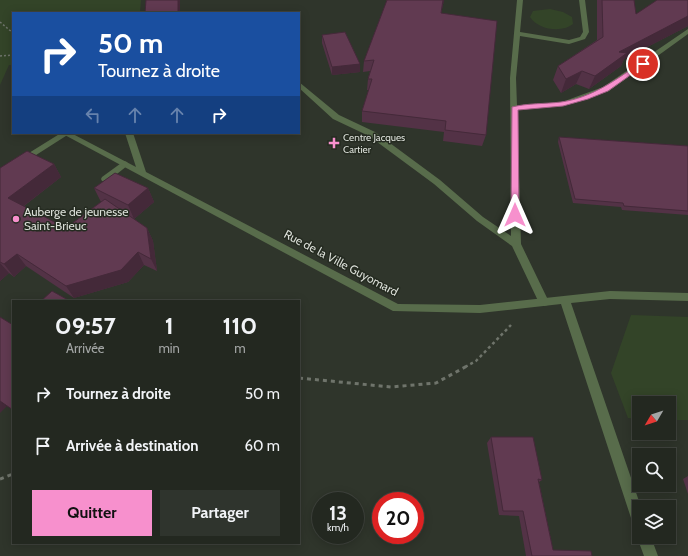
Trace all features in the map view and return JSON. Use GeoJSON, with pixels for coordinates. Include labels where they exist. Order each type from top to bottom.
{"type":"FeatureCollection","features":[{"type":"Feature","properties":{"kind":"street"},"geometry":{"type":"LineString","coordinates":[[520,0],[514,78],[516,244],[544,302]]}},
{"type":"Feature","properties":{"kind":"street"},"geometry":{"type":"LineString","coordinates":[[518,34],[569,42],[582,38],[586,32],[582,0]]}},
{"type":"Feature","properties":{"kind":"street"},"geometry":{"type":"LineString","coordinates":[[514,108],[563,104],[606,89],[688,31]]}},
{"type":"Feature","properties":{"kind":"street"},"geometry":{"type":"LineString","coordinates":[[300,85],[336,116],[372,134],[437,182],[480,219],[516,244]]}},
{"type":"Feature","properties":{"kind":"street"},"geometry":{"type":"LineString","coordinates":[[0,175],[65,134]]}},
{"type":"Feature","properties":{"kind":"street","name":"Rue de la Ville Guyomard"},"geometry":{"type":"LineString","coordinates":[[65,134],[398,308],[480,309],[610,295],[688,297]]}},
{"type":"Feature","properties":{"kind":"street"},"geometry":{"type":"LineString","coordinates":[[129,134],[142,173]]}},
{"type":"Feature","properties":{"kind":"street"},"geometry":{"type":"LineString","coordinates":[[105,179],[124,164]]}},
{"type":"Feature","properties":{"kind":"street"},"geometry":{"type":"LineString","coordinates":[[565,300],[632,500]]}},
{"type":"Feature","properties":{"kind":"street"},"geometry":{"type":"LineString","coordinates":[[647,544],[651,556]]}},
{"type":"Feature","properties":{"kind":"path"},"geometry":{"type":"LineString","coordinates":[[0,22],[12,32]]}},
{"type":"Feature","properties":{"kind":"path"},"geometry":{"type":"LineString","coordinates":[[0,56],[12,55]]}},
{"type":"Feature","properties":{"kind":"path"},"geometry":{"type":"LineString","coordinates":[[300,378],[391,387],[436,383],[476,361],[531,304]]}},
{"type":"Feature","properties":{"kind":"path"},"geometry":{"type":"LineString","coordinates":[[0,479],[12,474]]}},
{"type":"Feature","properties":{"kind":"green space"},"geometry":{"type":"Polygon","coordinates":[[[0,0],[141,0],[140,12],[12,12],[12,65],[9,65],[0,85],[0,0]]]}},
{"type":"Feature","properties":{"kind":"green space"},"geometry":{"type":"Polygon","coordinates":[[[550,9],[563,12],[572,17],[573,24],[563,29],[550,29],[539,25],[530,17],[533,11],[550,9]]]}},
{"type":"Feature","properties":{"kind":"green space"},"geometry":{"type":"Polygon","coordinates":[[[631,315],[688,317],[688,420],[676,420],[676,396],[632,396],[632,418],[628,418],[611,373],[631,315]]]}},
{"type":"Feature","properties":{"kind":"building"},"geometry":{"type":"Polygon","coordinates":[[[146,0],[178,0],[178,12],[145,12],[146,0]]]}},
{"type":"Feature","properties":{"kind":"building"},"geometry":{"type":"Polygon","coordinates":[[[387,0],[443,0],[441,13],[497,21],[486,135],[445,130],[446,121],[362,111],[372,79],[368,79],[374,60],[364,61],[387,0]]]}},
{"type":"Feature","properties":{"kind":"building"},"geometry":{"type":"Polygon","coordinates":[[[602,0],[634,0],[636,14],[657,0],[688,0],[688,16],[619,52],[627,53],[595,76],[582,71],[566,79],[558,66],[603,37],[602,0]]]}},
{"type":"Feature","properties":{"kind":"building"},"geometry":{"type":"Polygon","coordinates":[[[345,32],[360,64],[332,67],[322,35],[345,32]]]}},
{"type":"Feature","properties":{"kind":"building"},"geometry":{"type":"Polygon","coordinates":[[[559,137],[688,146],[688,211],[624,206],[623,203],[575,199],[559,137]]]}},
{"type":"Feature","properties":{"kind":"building"},"geometry":{"type":"Polygon","coordinates":[[[27,151],[54,164],[8,198],[66,228],[105,199],[147,228],[151,259],[138,252],[121,270],[66,286],[17,254],[4,264],[0,262],[0,168],[27,151]]]}},
{"type":"Feature","properties":{"kind":"building"},"geometry":{"type":"Polygon","coordinates":[[[115,173],[148,188],[128,205],[94,188],[115,173]]]}},
{"type":"Feature","properties":{"kind":"building"},"geometry":{"type":"Polygon","coordinates":[[[52,291],[68,300],[42,300],[52,291]]]}},
{"type":"Feature","properties":{"kind":"building"},"geometry":{"type":"Polygon","coordinates":[[[0,317],[12,324],[12,409],[0,401],[0,317]]]}},
{"type":"Feature","properties":{"kind":"building"},"geometry":{"type":"Polygon","coordinates":[[[491,437],[533,437],[542,480],[538,479],[553,550],[591,551],[592,556],[532,556],[523,511],[503,511],[491,437]]]}},
{"type":"Feature","properties":{"kind":"place","name":"Centre Jacques Cartier"},"geometry":{"type":"Point","coordinates":[334,143]}},
{"type":"Feature","properties":{"kind":"place","name":"Auberge de jeunesse Saint-Brieuc"},"geometry":{"type":"Point","coordinates":[16,219]}},
{"type":"Feature","properties":{"kind":"route"},"geometry":{"type":"LineString","coordinates":[[515,215],[514,108],[563,104],[585,97],[606,89],[620,81],[643,64]]}}]}
